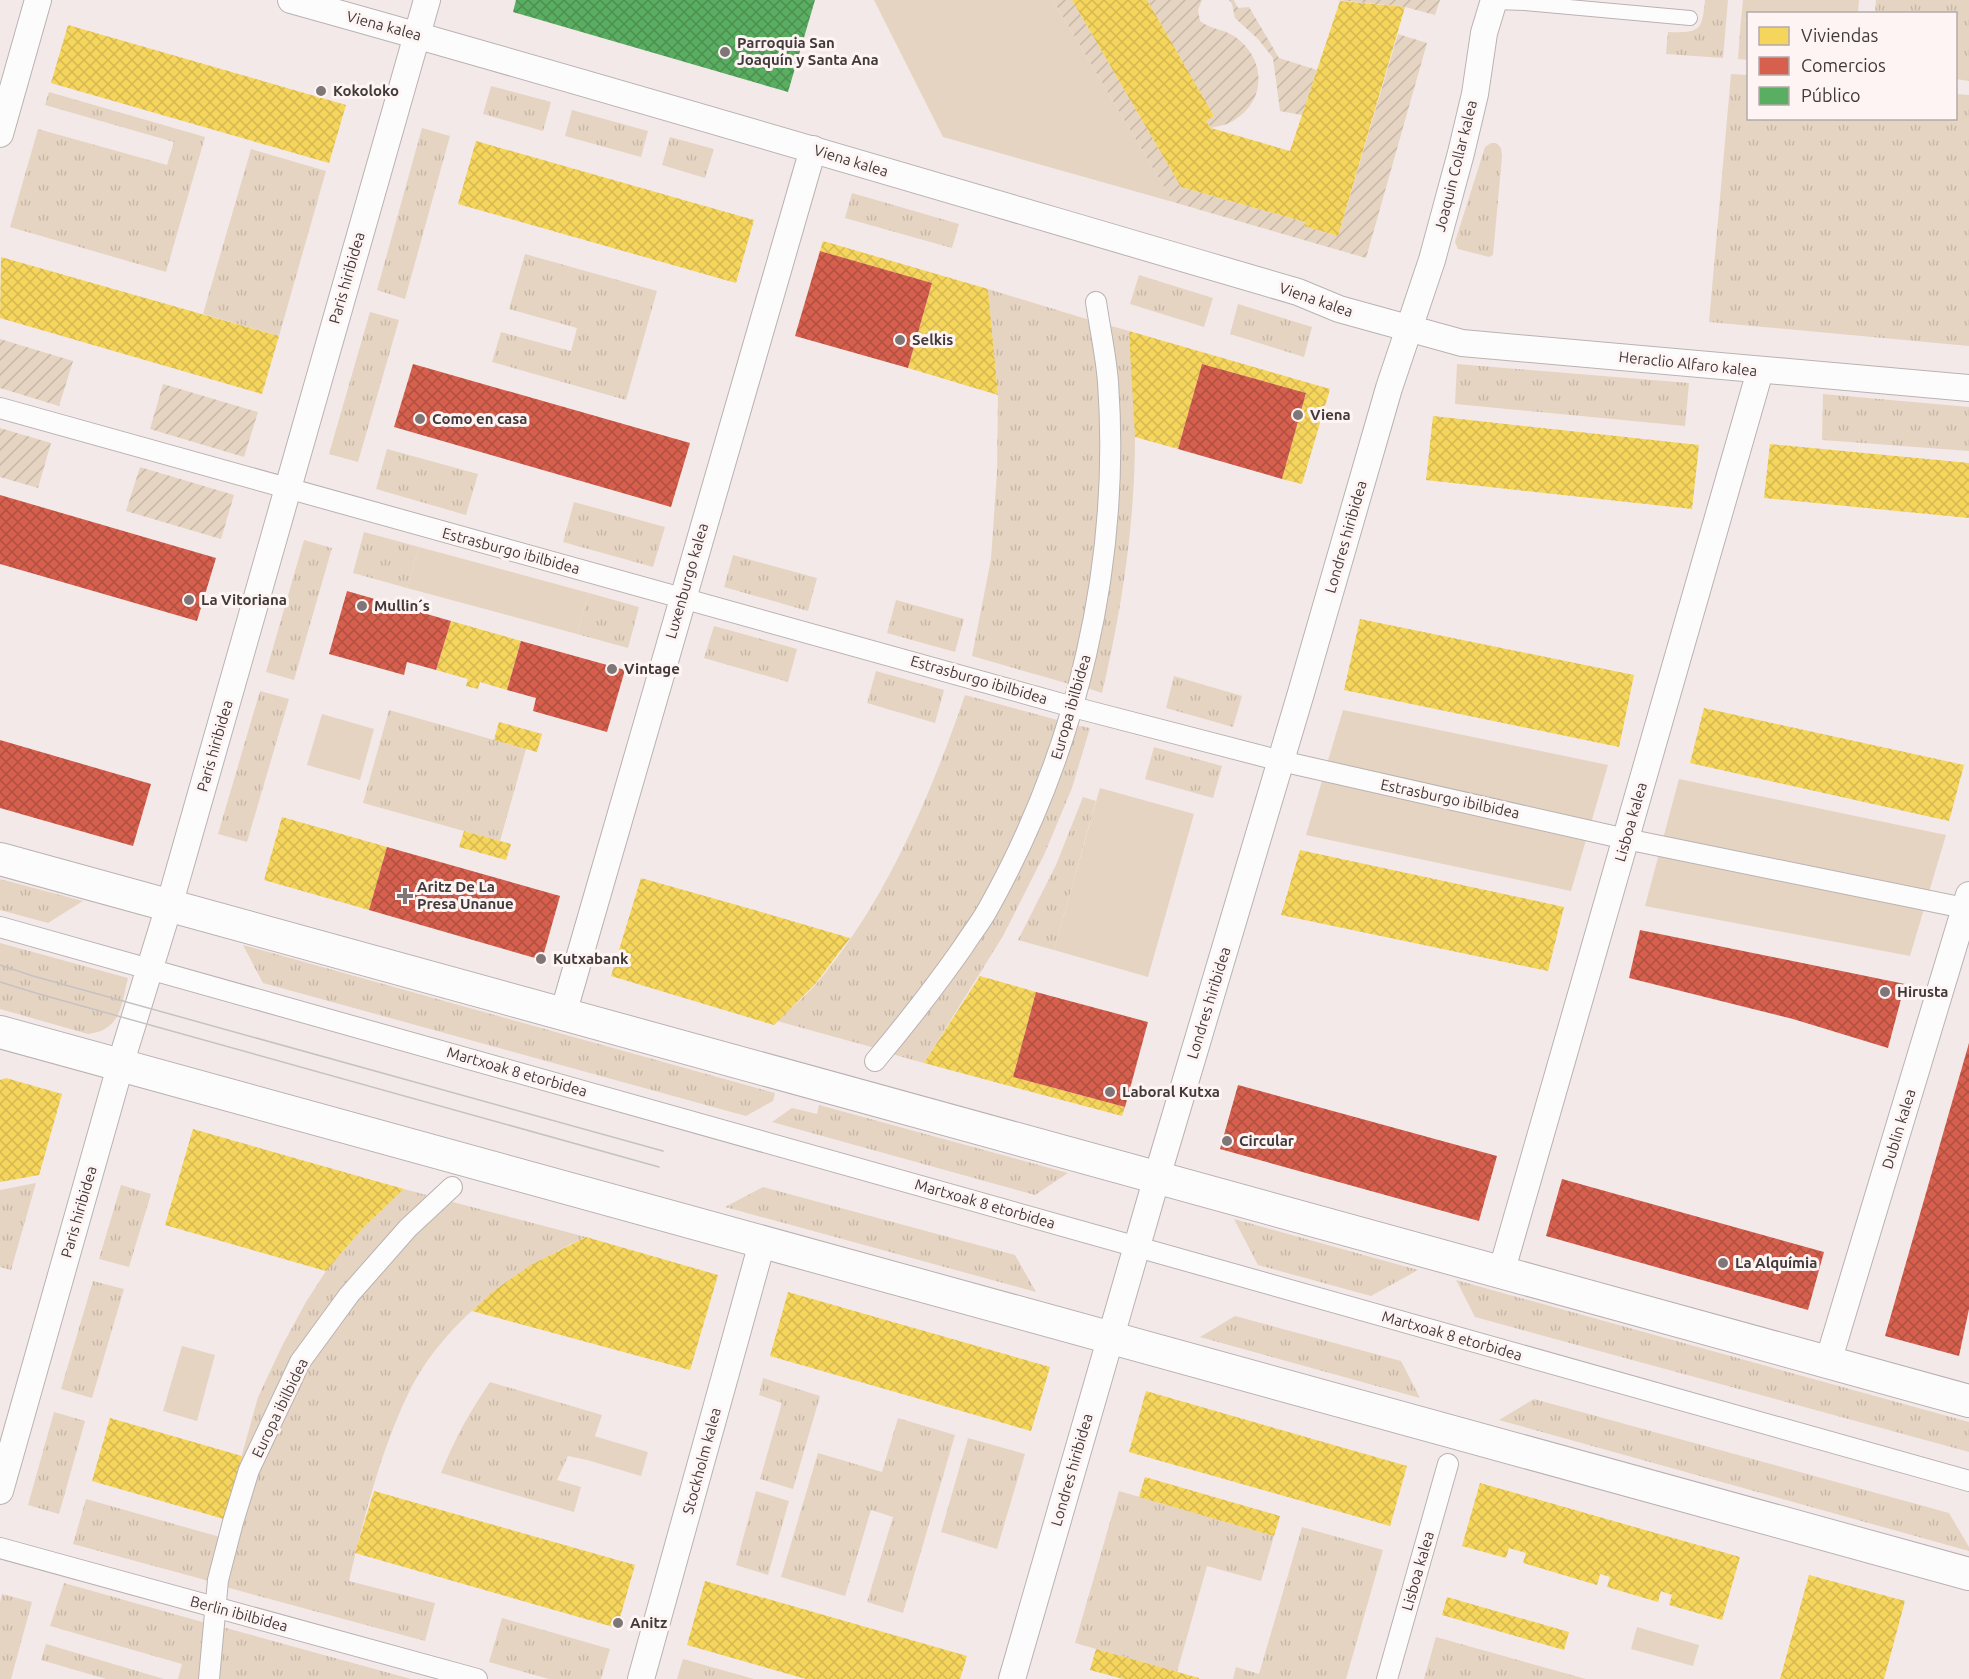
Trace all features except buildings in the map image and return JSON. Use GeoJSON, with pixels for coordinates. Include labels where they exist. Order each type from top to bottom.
{"type":"FeatureCollection","features":[{"type":"Feature","properties":{"kind":"street"},"geometry":{"type":"LineString","coordinates":[[0,134],[38,0]]}},
{"type":"Feature","properties":{"kind":"street","name":"Viena kalea"},"geometry":{"type":"LineString","coordinates":[[291,0],[417,34],[813,149],[1298,292],[1339,309],[1409,329]]}},
{"type":"Feature","properties":{"kind":"street","name":"Paris hiribidea"},"geometry":{"type":"LineString","coordinates":[[0,1491],[427,0]]}},
{"type":"Feature","properties":{"kind":"street","name":"Joaquin Collar kalea"},"geometry":{"type":"LineString","coordinates":[[1409,329],[1429,272],[1461,153],[1484,33],[1494,1]]}},
{"type":"Feature","properties":{"kind":"street","name":"Luxenburgo kalea"},"geometry":{"type":"LineString","coordinates":[[563,1014],[813,149]]}},
{"type":"Feature","properties":{"kind":"street","name":"Europa ibilbidea"},"geometry":{"type":"LineString","coordinates":[[875,1061],[931,993],[987,911],[1024,839],[1053,771],[1073,707],[1092,626],[1106,540],[1109,460],[1108,381],[1096,302]]}},
{"type":"Feature","properties":{"kind":"street","name":"Heraclio Alfaro kalea"},"geometry":{"type":"LineString","coordinates":[[1409,329],[1462,344],[1969,388]]}},
{"type":"Feature","properties":{"kind":"street","name":"Londres hiribidea"},"geometry":{"type":"LineString","coordinates":[[1012,1679],[1156,1177],[1281,761],[1389,388],[1409,329]]}},
{"type":"Feature","properties":{"kind":"street","name":"Lisboa kalea"},"geometry":{"type":"LineString","coordinates":[[1502,1273],[1760,371]]}},
{"type":"Feature","properties":{"kind":"street","name":"Estrasburgo ibilbidea"},"geometry":{"type":"LineString","coordinates":[[0,408],[1073,707],[1281,761],[1626,839],[1968,904]]}},
{"type":"Feature","properties":{"kind":"street"},"geometry":{"type":"LineString","coordinates":[[0,859],[1969,1401]]}},
{"type":"Feature","properties":{"kind":"street","name":"Dublin kalea"},"geometry":{"type":"LineString","coordinates":[[1828,1362],[1968,904]]}},
{"type":"Feature","properties":{"kind":"street","name":"Martxoak 8 etorbidea"},"geometry":{"type":"LineString","coordinates":[[0,927],[1969,1481]]}},
{"type":"Feature","properties":{"kind":"street"},"geometry":{"type":"LineString","coordinates":[[0,1032],[1969,1574]]}},
{"type":"Feature","properties":{"kind":"street","name":"Europa ibilbidea"},"geometry":{"type":"LineString","coordinates":[[209,1679],[218,1580],[233,1522],[249,1470],[300,1362],[349,1295],[408,1228],[452,1187]]}},
{"type":"Feature","properties":{"kind":"street","name":"Stockholm kalea"},"geometry":{"type":"LineString","coordinates":[[641,1679],[762,1243]]}},
{"type":"Feature","properties":{"kind":"street","name":"Lisboa kalea"},"geometry":{"type":"LineString","coordinates":[[1387,1679],[1448,1464]]}},
{"type":"Feature","properties":{"kind":"street","name":"Berlin ibilbidea"},"geometry":{"type":"LineString","coordinates":[[0,1548],[477,1679]]}},
{"type":"Feature","properties":{"kind":"lane"},"geometry":{"type":"LineString","coordinates":[[1494,1],[1690,18]]}},
{"type":"Feature","properties":{"kind":"green space"},"geometry":{"type":"Polygon","coordinates":[[[874,0],[1053,0],[1173,202],[943,137],[874,0]]]}},
{"type":"Feature","properties":{"kind":"green space"},"geometry":{"type":"Polygon","coordinates":[[[1053,0],[1072,0],[1181,187],[1305,222],[1304,226],[1338,236],[1398,34],[1427,43],[1366,258],[1173,202],[1053,0]]]}},
{"type":"Feature","properties":{"kind":"green space"},"geometry":{"type":"Polygon","coordinates":[[[1147,0],[1202,0],[1198,10],[1200,21],[1234,36],[1245,45],[1257,67],[1259,79],[1252,102],[1244,112],[1231,122],[1211,128],[1206,121],[1214,116],[1147,0]]]}},
{"type":"Feature","properties":{"kind":"green space"},"geometry":{"type":"Polygon","coordinates":[[[1229,0],[1234,0],[1238,8],[1249,7],[1279,58],[1317,70],[1302,115],[1280,111],[1273,58],[1258,39],[1235,18],[1229,0]]]}},
{"type":"Feature","properties":{"kind":"green space"},"geometry":{"type":"Polygon","coordinates":[[[1336,0],[1440,0],[1435,15],[1405,7],[1336,0]]]}},
{"type":"Feature","properties":{"kind":"green space"},"geometry":{"type":"Polygon","coordinates":[[[1705,0],[1728,0],[1723,58],[1666,54],[1668,32],[1687,32],[1697,28],[1702,18],[1705,0]]]}},
{"type":"Feature","properties":{"kind":"green space"},"geometry":{"type":"Polygon","coordinates":[[[1743,0],[1859,0],[1858,12],[1747,12],[1747,21],[1741,20],[1743,0]]]}},
{"type":"Feature","properties":{"kind":"green space"},"geometry":{"type":"Polygon","coordinates":[[[1876,0],[1969,0],[1969,81],[1957,79],[1957,12],[1875,12],[1876,0]]]}},
{"type":"Feature","properties":{"kind":"green space"},"geometry":{"type":"Polygon","coordinates":[[[1741,20],[1747,21],[1747,60],[1738,59],[1741,20]]]}},
{"type":"Feature","properties":{"kind":"green space"},"geometry":{"type":"Polygon","coordinates":[[[1731,74],[1747,75],[1747,120],[1957,120],[1957,94],[1969,95],[1969,346],[1709,322],[1731,74]]]}},
{"type":"Feature","properties":{"kind":"green space"},"geometry":{"type":"Polygon","coordinates":[[[491,86],[551,102],[543,131],[483,114],[491,86]]]}},
{"type":"Feature","properties":{"kind":"green space"},"geometry":{"type":"Polygon","coordinates":[[[49,92],[205,137],[166,272],[10,227],[38,129],[167,165],[174,142],[45,105],[49,92]]]}},
{"type":"Feature","properties":{"kind":"green space"},"geometry":{"type":"Polygon","coordinates":[[[572,110],[648,131],[641,157],[565,136],[572,110]]]}},
{"type":"Feature","properties":{"kind":"green space"},"geometry":{"type":"Polygon","coordinates":[[[422,128],[450,136],[405,299],[377,290],[422,128]]]}},
{"type":"Feature","properties":{"kind":"green space"},"geometry":{"type":"Polygon","coordinates":[[[670,137],[714,149],[705,178],[662,165],[670,137]]]}},
{"type":"Feature","properties":{"kind":"green space"},"geometry":{"type":"Polygon","coordinates":[[[1496,143],[1501,148],[1502,156],[1493,255],[1489,257],[1458,249],[1455,242],[1485,147],[1496,143]]]}},
{"type":"Feature","properties":{"kind":"green space"},"geometry":{"type":"Polygon","coordinates":[[[251,149],[326,171],[279,336],[203,314],[251,149]]]}},
{"type":"Feature","properties":{"kind":"green space"},"geometry":{"type":"Polygon","coordinates":[[[852,193],[959,224],[952,248],[845,218],[852,193]]]}},
{"type":"Feature","properties":{"kind":"green space"},"geometry":{"type":"Polygon","coordinates":[[[525,254],[657,291],[626,400],[492,362],[501,332],[571,351],[577,328],[509,309],[525,254]]]}},
{"type":"Feature","properties":{"kind":"green space"},"geometry":{"type":"Polygon","coordinates":[[[1139,275],[1213,298],[1204,327],[1130,304],[1139,275]]]}},
{"type":"Feature","properties":{"kind":"green space"},"geometry":{"type":"Polygon","coordinates":[[[988,289],[1093,321],[1100,373],[1101,521],[1073,685],[972,656],[991,559],[997,472],[998,395],[988,289]]]}},
{"type":"Feature","properties":{"kind":"green space"},"geometry":{"type":"Polygon","coordinates":[[[1238,304],[1312,327],[1304,357],[1230,334],[1238,304]]]}},
{"type":"Feature","properties":{"kind":"green space"},"geometry":{"type":"Polygon","coordinates":[[[370,312],[399,320],[358,462],[329,454],[370,312]]]}},
{"type":"Feature","properties":{"kind":"green space"},"geometry":{"type":"Polygon","coordinates":[[[1108,325],[1129,331],[1135,437],[1133,501],[1126,566],[1116,630],[1102,693],[1084,687],[1100,615],[1108,325]]]}},
{"type":"Feature","properties":{"kind":"green space"},"geometry":{"type":"Polygon","coordinates":[[[0,339],[73,361],[59,406],[0,388],[0,339]]]}},
{"type":"Feature","properties":{"kind":"green space"},"geometry":{"type":"Polygon","coordinates":[[[1457,364],[1689,383],[1685,426],[1455,404],[1457,364]]]}},
{"type":"Feature","properties":{"kind":"green space"},"geometry":{"type":"Polygon","coordinates":[[[163,384],[258,412],[244,457],[150,429],[163,384]]]}},
{"type":"Feature","properties":{"kind":"green space"},"geometry":{"type":"Polygon","coordinates":[[[1823,394],[1969,407],[1969,451],[1822,440],[1823,394]]]}},
{"type":"Feature","properties":{"kind":"green space"},"geometry":{"type":"Polygon","coordinates":[[[0,428],[51,443],[38,488],[0,477],[0,428]]]}},
{"type":"Feature","properties":{"kind":"green space"},"geometry":{"type":"Polygon","coordinates":[[[387,449],[478,474],[466,515],[376,489],[387,449]]]}},
{"type":"Feature","properties":{"kind":"green space"},"geometry":{"type":"Polygon","coordinates":[[[140,467],[234,495],[221,539],[126,511],[140,467]]]}},
{"type":"Feature","properties":{"kind":"green space"},"geometry":{"type":"Polygon","coordinates":[[[574,502],[665,527],[653,567],[563,542],[574,502]]]}},
{"type":"Feature","properties":{"kind":"green space"},"geometry":{"type":"Polygon","coordinates":[[[364,532],[419,547],[407,588],[353,573],[364,532]]]}},
{"type":"Feature","properties":{"kind":"green space"},"geometry":{"type":"Polygon","coordinates":[[[304,540],[332,548],[294,680],[266,672],[304,540]]]}},
{"type":"Feature","properties":{"kind":"green space"},"geometry":{"type":"Polygon","coordinates":[[[419,547],[589,593],[577,634],[407,588],[419,547]]]}},
{"type":"Feature","properties":{"kind":"green space"},"geometry":{"type":"Polygon","coordinates":[[[733,555],[817,578],[808,611],[724,587],[733,555]]]}},
{"type":"Feature","properties":{"kind":"green space"},"geometry":{"type":"Polygon","coordinates":[[[589,593],[639,607],[628,648],[577,634],[589,593]]]}},
{"type":"Feature","properties":{"kind":"green space"},"geometry":{"type":"Polygon","coordinates":[[[896,600],[964,619],[955,652],[887,633],[896,600]]]}},
{"type":"Feature","properties":{"kind":"green space"},"geometry":{"type":"Polygon","coordinates":[[[714,626],[797,649],[788,682],[704,658],[714,626]]]}},
{"type":"Feature","properties":{"kind":"green space"},"geometry":{"type":"Polygon","coordinates":[[[876,671],[944,690],[935,723],[867,703],[876,671]]]}},
{"type":"Feature","properties":{"kind":"green space"},"geometry":{"type":"Polygon","coordinates":[[[1174,676],[1242,696],[1233,727],[1166,708],[1174,676]]]}},
{"type":"Feature","properties":{"kind":"green space"},"geometry":{"type":"Polygon","coordinates":[[[260,691],[289,699],[247,842],[218,834],[260,691]]]}},
{"type":"Feature","properties":{"kind":"green space"},"geometry":{"type":"Polygon","coordinates":[[[965,695],[1065,722],[1037,795],[962,938],[875,1048],[777,1021],[812,988],[842,951],[865,917],[904,846],[921,809],[965,695]]]}},
{"type":"Feature","properties":{"kind":"green space"},"geometry":{"type":"Polygon","coordinates":[[[389,710],[526,749],[500,841],[363,803],[389,710]]]}},
{"type":"Feature","properties":{"kind":"green space"},"geometry":{"type":"Polygon","coordinates":[[[1343,710],[1608,765],[1571,891],[1306,835],[1343,710]]]}},
{"type":"Feature","properties":{"kind":"green space"},"geometry":{"type":"Polygon","coordinates":[[[322,714],[374,729],[360,780],[307,765],[322,714]]]}},
{"type":"Feature","properties":{"kind":"green space"},"geometry":{"type":"Polygon","coordinates":[[[1075,725],[1090,728],[1072,788],[1044,855],[1003,936],[924,1063],[888,1053],[953,977],[1075,725]]]}},
{"type":"Feature","properties":{"kind":"green space"},"geometry":{"type":"Polygon","coordinates":[[[1154,747],[1222,766],[1213,798],[1145,779],[1154,747]]]}},
{"type":"Feature","properties":{"kind":"green space"},"geometry":{"type":"Polygon","coordinates":[[[1679,779],[1946,835],[1910,956],[1645,906],[1679,779]]]}},
{"type":"Feature","properties":{"kind":"green space"},"geometry":{"type":"Polygon","coordinates":[[[1100,788],[1194,814],[1148,977],[1054,950],[1100,788]]]}},
{"type":"Feature","properties":{"kind":"green space"},"geometry":{"type":"Polygon","coordinates":[[[1083,797],[1096,801],[1054,950],[1018,940],[1056,865],[1083,797]]]}},
{"type":"Feature","properties":{"kind":"green space"},"geometry":{"type":"Polygon","coordinates":[[[0,879],[83,901],[48,923],[0,910],[0,879]]]}},
{"type":"Feature","properties":{"kind":"green space"},"geometry":{"type":"Polygon","coordinates":[[[0,943],[128,978],[118,1015],[107,1028],[88,1034],[0,1009],[0,943]]]}},
{"type":"Feature","properties":{"kind":"green space"},"geometry":{"type":"Polygon","coordinates":[[[243,945],[775,1093],[773,1101],[746,1116],[263,983],[243,945]]]}},
{"type":"Feature","properties":{"kind":"green space"},"geometry":{"type":"Polygon","coordinates":[[[819,1105],[1068,1173],[1035,1195],[772,1122],[792,1108],[817,1114],[819,1105]]]}},
{"type":"Feature","properties":{"kind":"green space"},"geometry":{"type":"Polygon","coordinates":[[[36,1183],[11,1270],[0,1267],[0,1190],[36,1183]]]}},
{"type":"Feature","properties":{"kind":"green space"},"geometry":{"type":"Polygon","coordinates":[[[121,1185],[151,1194],[129,1267],[99,1259],[121,1185]]]}},
{"type":"Feature","properties":{"kind":"green space"},"geometry":{"type":"Polygon","coordinates":[[[763,1187],[1015,1255],[1036,1292],[725,1207],[763,1187]]]}},
{"type":"Feature","properties":{"kind":"green space"},"geometry":{"type":"Polygon","coordinates":[[[404,1189],[434,1197],[350,1284],[233,1487],[258,1397],[306,1302],[326,1271],[363,1228],[404,1189]]]}},
{"type":"Feature","properties":{"kind":"green space"},"geometry":{"type":"Polygon","coordinates":[[[449,1201],[586,1237],[534,1264],[485,1299],[463,1319],[425,1365],[400,1412],[382,1459],[349,1581],[435,1603],[425,1641],[222,1586],[248,1494],[314,1354],[398,1250],[449,1201]]]}},
{"type":"Feature","properties":{"kind":"green space"},"geometry":{"type":"Polygon","coordinates":[[[1234,1219],[1418,1270],[1371,1296],[1258,1265],[1234,1219]]]}},
{"type":"Feature","properties":{"kind":"green space"},"geometry":{"type":"Polygon","coordinates":[[[1456,1280],[1969,1422],[1969,1452],[1475,1317],[1456,1280]]]}},
{"type":"Feature","properties":{"kind":"green space"},"geometry":{"type":"Polygon","coordinates":[[[93,1281],[124,1289],[92,1398],[61,1389],[93,1281]]]}},
{"type":"Feature","properties":{"kind":"green space"},"geometry":{"type":"Polygon","coordinates":[[[1235,1316],[1401,1361],[1420,1398],[1200,1337],[1235,1316]]]}},
{"type":"Feature","properties":{"kind":"green space"},"geometry":{"type":"Polygon","coordinates":[[[182,1346],[215,1355],[197,1421],[163,1411],[182,1346]]]}},
{"type":"Feature","properties":{"kind":"green space"},"geometry":{"type":"Polygon","coordinates":[[[763,1378],[820,1396],[793,1489],[760,1479],[782,1403],[759,1395],[763,1378]]]}},
{"type":"Feature","properties":{"kind":"green space"},"geometry":{"type":"Polygon","coordinates":[[[490,1382],[602,1415],[587,1460],[568,1456],[557,1480],[581,1487],[574,1512],[441,1473],[463,1426],[490,1382]]]}},
{"type":"Feature","properties":{"kind":"green space"},"geometry":{"type":"Polygon","coordinates":[[[1534,1399],[1949,1513],[1969,1547],[1969,1551],[1499,1420],[1534,1399]]]}},
{"type":"Feature","properties":{"kind":"green space"},"geometry":{"type":"Polygon","coordinates":[[[54,1412],[85,1421],[59,1514],[28,1505],[54,1412]]]}},
{"type":"Feature","properties":{"kind":"green space"},"geometry":{"type":"Polygon","coordinates":[[[898,1418],[955,1435],[903,1613],[867,1602],[893,1517],[871,1510],[845,1596],[781,1577],[818,1453],[882,1472],[898,1418]]]}},
{"type":"Feature","properties":{"kind":"green space"},"geometry":{"type":"Polygon","coordinates":[[[594,1436],[648,1452],[641,1476],[587,1460],[594,1436]]]}},
{"type":"Feature","properties":{"kind":"green space"},"geometry":{"type":"Polygon","coordinates":[[[968,1438],[1025,1454],[997,1549],[941,1532],[968,1438]]]}},
{"type":"Feature","properties":{"kind":"green space"},"geometry":{"type":"Polygon","coordinates":[[[756,1491],[789,1501],[768,1575],[736,1565],[756,1491]]]}},
{"type":"Feature","properties":{"kind":"green space"},"geometry":{"type":"Polygon","coordinates":[[[1119,1491],[1274,1536],[1261,1581],[1207,1566],[1177,1672],[1075,1643],[1119,1491]]]}},
{"type":"Feature","properties":{"kind":"green space"},"geometry":{"type":"Polygon","coordinates":[[[86,1499],[220,1537],[209,1581],[73,1544],[86,1499]]]}},
{"type":"Feature","properties":{"kind":"green space"},"geometry":{"type":"Polygon","coordinates":[[[1302,1527],[1383,1550],[1346,1679],[1233,1679],[1236,1667],[1259,1674],[1302,1527]]]}},
{"type":"Feature","properties":{"kind":"green space"},"geometry":{"type":"Polygon","coordinates":[[[64,1583],[206,1623],[202,1679],[178,1679],[182,1664],[50,1626],[64,1583]]]}},
{"type":"Feature","properties":{"kind":"green space"},"geometry":{"type":"Polygon","coordinates":[[[2,1594],[32,1602],[11,1679],[0,1679],[0,1602],[2,1594]]]}},
{"type":"Feature","properties":{"kind":"green space"},"geometry":{"type":"Polygon","coordinates":[[[502,1618],[610,1649],[601,1679],[549,1679],[489,1662],[502,1618]]]}},
{"type":"Feature","properties":{"kind":"green space"},"geometry":{"type":"Polygon","coordinates":[[[219,1626],[411,1679],[215,1679],[219,1626]]]}},
{"type":"Feature","properties":{"kind":"green space"},"geometry":{"type":"Polygon","coordinates":[[[1637,1627],[1699,1645],[1693,1666],[1631,1649],[1637,1627]]]}},
{"type":"Feature","properties":{"kind":"green space"},"geometry":{"type":"Polygon","coordinates":[[[1436,1637],[1586,1679],[1424,1679],[1436,1637]]]}},
{"type":"Feature","properties":{"kind":"green space"},"geometry":{"type":"Polygon","coordinates":[[[46,1644],[164,1679],[106,1679],[41,1660],[46,1644]]]}},
{"type":"Feature","properties":{"kind":"green space"},"geometry":{"type":"Polygon","coordinates":[[[683,1659],[754,1679],[677,1679],[683,1659]]]}},
{"type":"Feature","properties":{"kind":"tram line"},"geometry":{"type":"LineString","coordinates":[[0,965],[663,1151]]}},
{"type":"Feature","properties":{"kind":"tram line"},"geometry":{"type":"LineString","coordinates":[[0,982],[659,1167]]}},
{"type":"Feature","properties":{"kind":"place","name":"Parroquia San Joaquín y Santa Ana"},"geometry":{"type":"Point","coordinates":[725,52]}},
{"type":"Feature","properties":{"kind":"place","name":"Kokoloko"},"geometry":{"type":"Point","coordinates":[321,91]}},
{"type":"Feature","properties":{"kind":"place","name":"Selkis"},"geometry":{"type":"Point","coordinates":[900,340]}},
{"type":"Feature","properties":{"kind":"place","name":"Viena"},"geometry":{"type":"Point","coordinates":[1298,415]}},
{"type":"Feature","properties":{"kind":"place","name":"Como en casa"},"geometry":{"type":"Point","coordinates":[420,419]}},
{"type":"Feature","properties":{"kind":"place","name":"La Vitoriana"},"geometry":{"type":"Point","coordinates":[189,600]}},
{"type":"Feature","properties":{"kind":"place","name":"Mullin´s"},"geometry":{"type":"Point","coordinates":[362,606]}},
{"type":"Feature","properties":{"kind":"place","name":"Vintage"},"geometry":{"type":"Point","coordinates":[612,669]}},
{"type":"Feature","properties":{"kind":"place","name":"Aritz De La Presa Unanue"},"geometry":{"type":"Point","coordinates":[405,896]}},
{"type":"Feature","properties":{"kind":"place","name":"Kutxabank"},"geometry":{"type":"Point","coordinates":[541,959]}},
{"type":"Feature","properties":{"kind":"place","name":"Hirusta"},"geometry":{"type":"Point","coordinates":[1885,992]}},
{"type":"Feature","properties":{"kind":"place","name":"Laboral Kutxa"},"geometry":{"type":"Point","coordinates":[1110,1092]}},
{"type":"Feature","properties":{"kind":"place","name":"Circular"},"geometry":{"type":"Point","coordinates":[1227,1141]}},
{"type":"Feature","properties":{"kind":"place","name":"La Alquímia"},"geometry":{"type":"Point","coordinates":[1723,1263]}},
{"type":"Feature","properties":{"kind":"place","name":"Anitz"},"geometry":{"type":"Point","coordinates":[618,1623]}}]}
